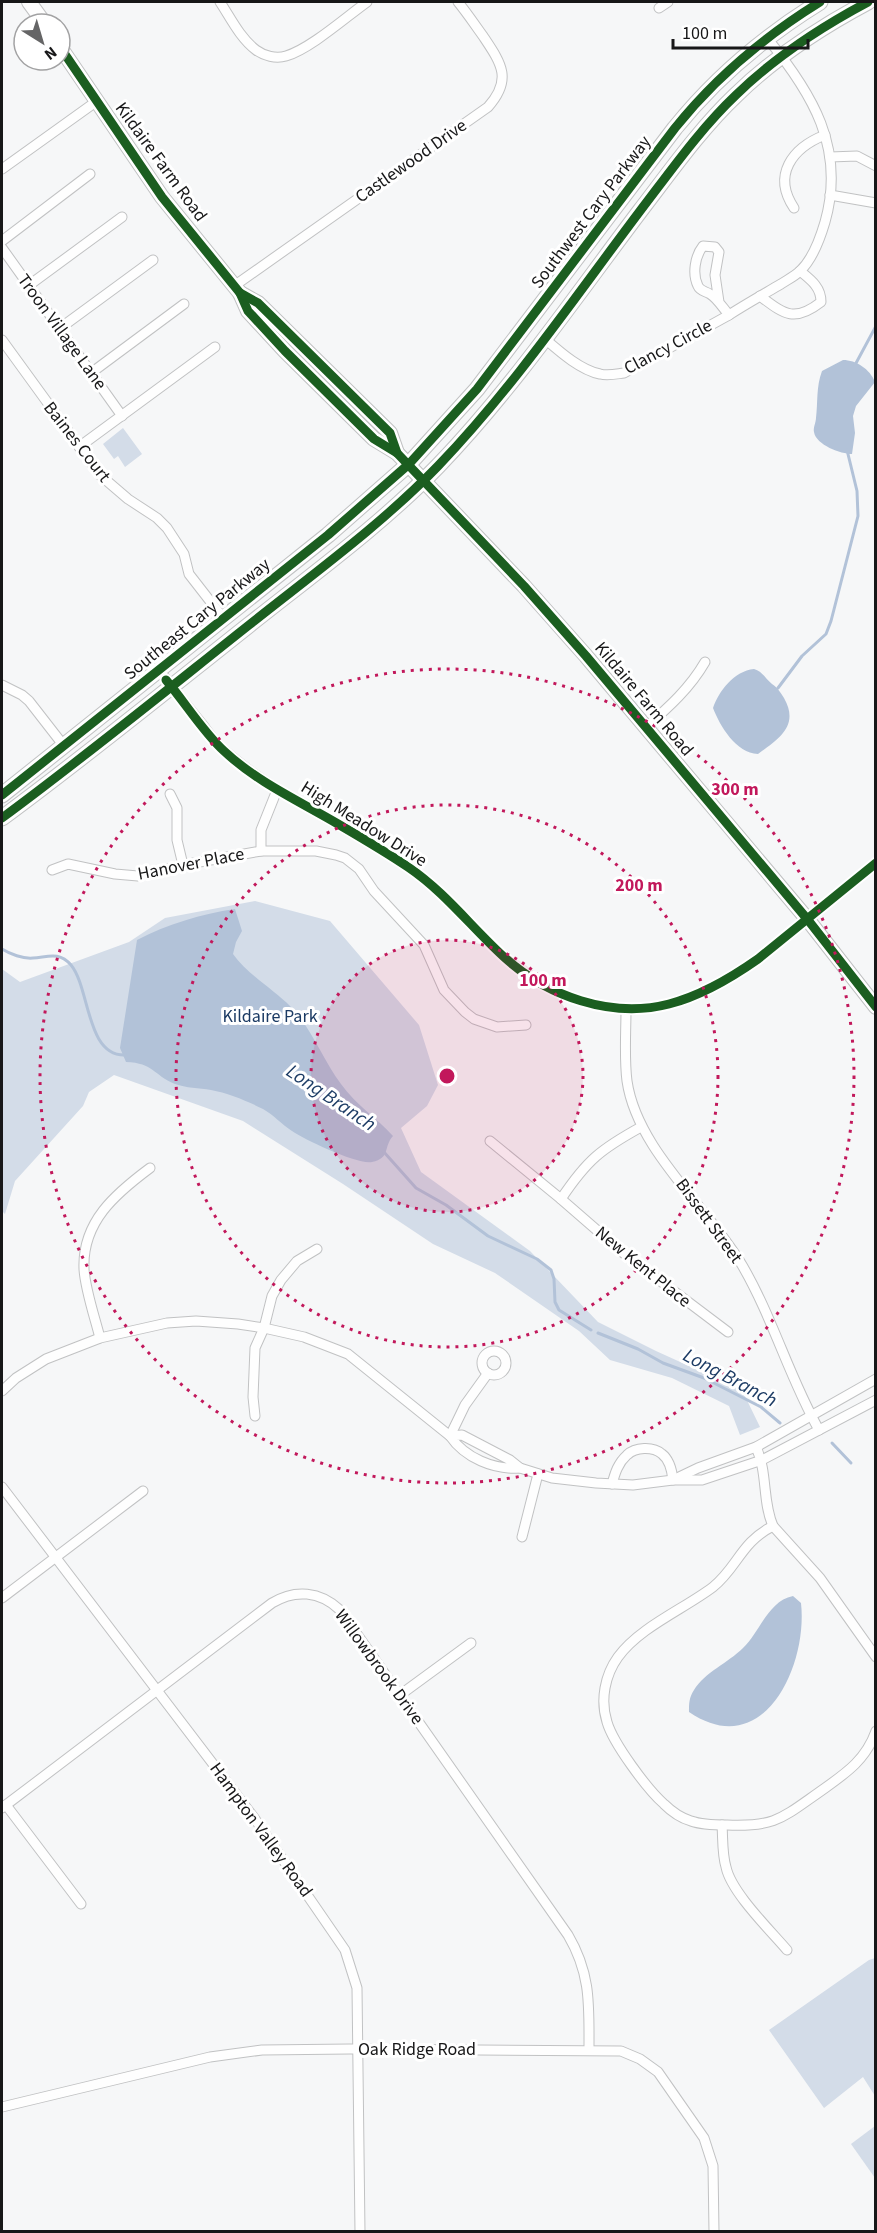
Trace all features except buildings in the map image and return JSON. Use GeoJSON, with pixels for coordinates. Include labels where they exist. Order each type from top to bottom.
{"type":"FeatureCollection","features":[{"type":"Feature","properties":{"kind":"main road","name":"Southwest Cary Parkway"},"geometry":{"type":"LineString","coordinates":[[409,464],[477,389],[688,112],[736,63],[767,38],[820,2]]}},
{"type":"Feature","properties":{"kind":"main road"},"geometry":{"type":"LineString","coordinates":[[424,480],[499,396],[705,128],[735,95],[781,56],[837,18],[868,2]]}},
{"type":"Feature","properties":{"kind":"main road","name":"Kildaire Farm Road"},"geometry":{"type":"LineString","coordinates":[[72,65],[162,197],[237,289],[248,311],[374,439],[398,453],[524,586],[808,920],[876,1007]]}},
{"type":"Feature","properties":{"kind":"main road","name":"Southeast Cary Parkway"},"geometry":{"type":"LineString","coordinates":[[2,795],[328,535],[409,464]]}},
{"type":"Feature","properties":{"kind":"main road","name":"Southeast Cary Parkway"},"geometry":{"type":"LineString","coordinates":[[2,818],[356,540],[424,480]]}},
{"type":"Feature","properties":{"kind":"street"},"geometry":{"type":"LineString","coordinates":[[220,2],[250,45],[262,54],[277,57],[286,56],[304,47],[367,2]]}},
{"type":"Feature","properties":{"kind":"street","name":"Castlewood Drive"},"geometry":{"type":"LineString","coordinates":[[237,289],[488,107],[495,99],[502,83],[500,63],[458,2]]}},
{"type":"Feature","properties":{"kind":"street"},"geometry":{"type":"LineString","coordinates":[[659,8],[668,2]]}},
{"type":"Feature","properties":{"kind":"street","name":"Clancy Circle"},"geometry":{"type":"LineString","coordinates":[[544,338],[586,369],[597,374],[624,373],[729,315],[800,271],[820,237],[830,195],[830,157],[821,120],[811,98],[767,38]]}},
{"type":"Feature","properties":{"kind":"street"},"geometry":{"type":"LineString","coordinates":[[2,169],[97,101]]}},
{"type":"Feature","properties":{"kind":"street"},"geometry":{"type":"LineString","coordinates":[[794,208],[785,189],[786,168],[790,160],[809,143],[825,135]]}},
{"type":"Feature","properties":{"kind":"street"},"geometry":{"type":"LineString","coordinates":[[830,157],[857,156],[876,166]]}},
{"type":"Feature","properties":{"kind":"street"},"geometry":{"type":"LineString","coordinates":[[2,240],[90,174]]}},
{"type":"Feature","properties":{"kind":"street"},"geometry":{"type":"LineString","coordinates":[[830,195],[876,203]]}},
{"type":"Feature","properties":{"kind":"street"},"geometry":{"type":"LineString","coordinates":[[28,286],[122,217]]}},
{"type":"Feature","properties":{"kind":"street","name":"Clancy Circle"},"geometry":{"type":"LineString","coordinates":[[719,302],[716,275],[719,252],[715,247],[703,246],[696,259],[699,288],[711,294],[729,315]]}},
{"type":"Feature","properties":{"kind":"street","name":"Troon Village Lane"},"geometry":{"type":"LineString","coordinates":[[2,248],[122,416]]}},
{"type":"Feature","properties":{"kind":"street"},"geometry":{"type":"LineString","coordinates":[[59,329],[153,260]]}},
{"type":"Feature","properties":{"kind":"street"},"geometry":{"type":"LineString","coordinates":[[760,296],[785,314],[803,314],[814,308],[821,302],[818,287],[800,271]]}},
{"type":"Feature","properties":{"kind":"street"},"geometry":{"type":"LineString","coordinates":[[91,373],[184,304]]}},
{"type":"Feature","properties":{"kind":"street","name":"Baines Court"},"geometry":{"type":"LineString","coordinates":[[2,340],[107,482],[157,518],[167,528],[184,554],[189,574],[224,619]]}},
{"type":"Feature","properties":{"kind":"street"},"geometry":{"type":"LineString","coordinates":[[79,447],[215,347]]}},
{"type":"Feature","properties":{"kind":"street"},"geometry":{"type":"LineString","coordinates":[[646,727],[687,687],[705,662]]}},
{"type":"Feature","properties":{"kind":"street","name":"High Meadow Drive"},"geometry":{"type":"LineString","coordinates":[[159,670],[222,750],[277,790],[409,868],[450,903],[503,956],[531,979],[573,998],[626,1009],[670,1004],[711,988],[758,960],[876,863]]}},
{"type":"Feature","properties":{"kind":"street"},"geometry":{"type":"LineString","coordinates":[[2,685],[29,701],[64,746]]}},
{"type":"Feature","properties":{"kind":"street","name":"Hanover Place"},"geometry":{"type":"LineString","coordinates":[[261,851],[261,830],[277,790]]}},
{"type":"Feature","properties":{"kind":"street"},"geometry":{"type":"LineString","coordinates":[[170,794],[177,808],[177,840],[183,865]]}},
{"type":"Feature","properties":{"kind":"street","name":"Hanover Place"},"geometry":{"type":"LineString","coordinates":[[52,870],[69,864],[115,874],[138,876],[183,865],[261,851],[316,851],[345,858],[359,869],[375,891],[424,945],[444,990],[457,1004],[474,1019],[497,1027],[526,1025]]}},
{"type":"Feature","properties":{"kind":"street","name":"Bissett Street"},"geometry":{"type":"LineString","coordinates":[[626,1009],[627,1083],[641,1127],[741,1264],[756,1290],[797,1388],[819,1430]]}},
{"type":"Feature","properties":{"kind":"street"},"geometry":{"type":"LineString","coordinates":[[561,1199],[593,1157],[641,1127]]}},
{"type":"Feature","properties":{"kind":"street","name":"New Kent Place"},"geometry":{"type":"LineString","coordinates":[[490,1141],[622,1252],[728,1332]]}},
{"type":"Feature","properties":{"kind":"street"},"geometry":{"type":"LineString","coordinates":[[100,1338],[84,1270],[87,1246],[96,1220],[109,1202],[150,1168]]}},
{"type":"Feature","properties":{"kind":"street"},"geometry":{"type":"LineString","coordinates":[[255,1416],[253,1397],[255,1348],[264,1328],[272,1296],[281,1280],[297,1261],[317,1250]]}},
{"type":"Feature","properties":{"kind":"street"},"geometry":{"type":"LineString","coordinates":[[2,1391],[27,1370],[46,1359],[100,1338],[181,1322],[264,1328],[304,1337],[348,1354],[450,1436],[466,1453],[505,1469],[520,1468]]}},
{"type":"Feature","properties":{"kind":"street"},"geometry":{"type":"LineString","coordinates":[[450,1436],[465,1405],[488,1373]]}},
{"type":"Feature","properties":{"kind":"street"},"geometry":{"type":"LineString","coordinates":[[673,1480],[698,1468],[756,1447],[876,1379]]}},
{"type":"Feature","properties":{"kind":"street"},"geometry":{"type":"LineString","coordinates":[[450,1436],[462,1435],[510,1460],[520,1468],[571,1480],[612,1484],[702,1480],[762,1460],[876,1400]]}},
{"type":"Feature","properties":{"kind":"street"},"geometry":{"type":"LineString","coordinates":[[756,1447],[762,1460],[773,1526],[820,1578],[876,1657]]}},
{"type":"Feature","properties":{"kind":"street"},"geometry":{"type":"LineString","coordinates":[[612,1484],[622,1461],[629,1452],[641,1448],[653,1449],[662,1454],[672,1470],[673,1480]]}},
{"type":"Feature","properties":{"kind":"street"},"geometry":{"type":"LineString","coordinates":[[522,1537],[538,1474]]}},
{"type":"Feature","properties":{"kind":"street","name":"Hampton Valley Road"},"geometry":{"type":"LineString","coordinates":[[2,1487],[255,1819],[345,1950],[357,1988],[360,2232]]}},
{"type":"Feature","properties":{"kind":"street"},"geometry":{"type":"LineString","coordinates":[[2,1598],[143,1491]]}},
{"type":"Feature","properties":{"kind":"street"},"geometry":{"type":"LineString","coordinates":[[773,1526],[763,1531],[745,1548],[713,1587],[630,1645],[619,1656],[609,1672],[605,1688],[604,1707],[612,1735],[653,1793],[682,1817],[700,1823],[760,1825],[786,1815],[856,1766],[876,1731]]}},
{"type":"Feature","properties":{"kind":"street","name":"Willowbrook Drive"},"geometry":{"type":"LineString","coordinates":[[4,1807],[272,1603],[283,1597],[302,1593],[320,1596],[334,1605],[400,1695],[576,1948],[588,1986],[589,2049]]}},
{"type":"Feature","properties":{"kind":"street"},"geometry":{"type":"LineString","coordinates":[[400,1695],[471,1643]]}},
{"type":"Feature","properties":{"kind":"street"},"geometry":{"type":"LineString","coordinates":[[4,1807],[81,1904]]}},
{"type":"Feature","properties":{"kind":"street"},"geometry":{"type":"LineString","coordinates":[[722,1825],[726,1868],[731,1880],[787,1950]]}},
{"type":"Feature","properties":{"kind":"street","name":"Oak Ridge Road"},"geometry":{"type":"LineString","coordinates":[[2,2107],[236,2053],[278,2049],[589,2049],[621,2051],[650,2065],[658,2072],[704,2138],[713,2166],[714,2232]]}},
{"type":"Feature","properties":{"kind":"green space"},"geometry":{"type":"Polygon","coordinates":[[[123,428],[142,454],[125,467],[118,456],[114,459],[103,444],[123,428]]]}},
{"type":"Feature","properties":{"kind":"green space","name":"Kildaire Park"},"geometry":{"type":"Polygon","coordinates":[[[255,901],[330,921],[419,1025],[438,1085],[427,1106],[401,1128],[421,1172],[530,1251],[598,1322],[742,1390],[760,1427],[740,1435],[729,1406],[672,1378],[610,1360],[579,1331],[495,1273],[433,1244],[243,1121],[114,1075],[89,1092],[83,1106],[15,1181],[5,1214],[2,1211],[2,969],[20,982],[129,942],[165,918],[255,901]]]}},
{"type":"Feature","properties":{"kind":"green space"},"geometry":{"type":"Polygon","coordinates":[[[875,1958],[875,2096],[863,2077],[824,2108],[769,2030],[875,1958]]]}},
{"type":"Feature","properties":{"kind":"green space"},"geometry":{"type":"Polygon","coordinates":[[[875,2126],[875,2178],[851,2144],[875,2126]]]}},
{"type":"Feature","properties":{"kind":"water"},"geometry":{"type":"Polygon","coordinates":[[[843,360],[862,366],[875,382],[856,406],[853,416],[855,433],[852,454],[824,445],[816,437],[814,430],[822,371],[843,360]]]}},
{"type":"Feature","properties":{"kind":"water"},"geometry":{"type":"Polygon","coordinates":[[[754,669],[762,673],[779,690],[790,716],[788,724],[779,737],[758,754],[736,744],[720,723],[713,708],[728,683],[740,674],[754,669]]]}},
{"type":"Feature","properties":{"kind":"water"},"geometry":{"type":"Polygon","coordinates":[[[235,909],[242,931],[233,954],[245,968],[291,1007],[347,1092],[393,1136],[382,1158],[365,1162],[344,1156],[299,1135],[267,1111],[244,1100],[217,1091],[175,1084],[148,1067],[126,1062],[120,1048],[137,940],[185,920],[235,909]]]}},
{"type":"Feature","properties":{"kind":"water"},"geometry":{"type":"Polygon","coordinates":[[[793,1596],[801,1603],[801,1628],[797,1653],[788,1678],[776,1700],[759,1716],[739,1725],[716,1725],[689,1712],[690,1698],[699,1684],[743,1648],[777,1604],[793,1596]]]}},
{"type":"Feature","properties":{"kind":"waterway"},"geometry":{"type":"LineString","coordinates":[[855,365],[876,326]]}},
{"type":"Feature","properties":{"kind":"waterway"},"geometry":{"type":"LineString","coordinates":[[778,688],[802,656],[826,634],[831,621],[858,516],[857,491],[847,450]]}},
{"type":"Feature","properties":{"kind":"waterway","name":"Long Branch"},"geometry":{"type":"LineString","coordinates":[[2,949],[25,958],[58,956],[67,961],[77,976],[90,1019],[103,1045],[112,1052],[125,1055]]}},
{"type":"Feature","properties":{"kind":"waterway","name":"Long Branch"},"geometry":{"type":"LineString","coordinates":[[383,1151],[416,1188],[446,1205],[488,1236],[537,1259],[551,1270],[554,1279],[555,1302],[559,1310],[591,1330]]}},
{"type":"Feature","properties":{"kind":"waterway","name":"Long Branch"},"geometry":{"type":"LineString","coordinates":[[598,1333],[638,1349],[663,1363],[704,1378],[761,1407],[780,1423]]}},
{"type":"Feature","properties":{"kind":"waterway","name":"Long Branch"},"geometry":{"type":"LineString","coordinates":[[832,1443],[851,1463]]}},
{"type":"Feature","properties":{"kind":"cycle path"},"geometry":{"type":"LineString","coordinates":[[2,795],[328,535],[409,464],[477,389],[691,109],[724,75],[761,43],[820,2]]}},
{"type":"Feature","properties":{"kind":"cycle path"},"geometry":{"type":"LineString","coordinates":[[2,818],[322,568],[416,488],[466,436],[518,374],[674,166],[723,108],[783,55],[816,32],[868,2]]}},
{"type":"Feature","properties":{"kind":"cycle path"},"geometry":{"type":"LineString","coordinates":[[72,65],[162,197],[240,293],[248,311],[374,439],[397,453],[524,586],[586,656],[808,920],[876,1007]]}},
{"type":"Feature","properties":{"kind":"cycle path"},"geometry":{"type":"LineString","coordinates":[[240,293],[258,303],[390,433],[397,453]]}},
{"type":"Feature","properties":{"kind":"cycle path"},"geometry":{"type":"LineString","coordinates":[[166,680],[209,735],[237,762],[264,782],[408,867],[458,910],[492,946],[521,971],[540,983],[581,1001],[603,1006],[647,1008],[681,1001],[704,991],[758,959],[876,863]]}}]}
